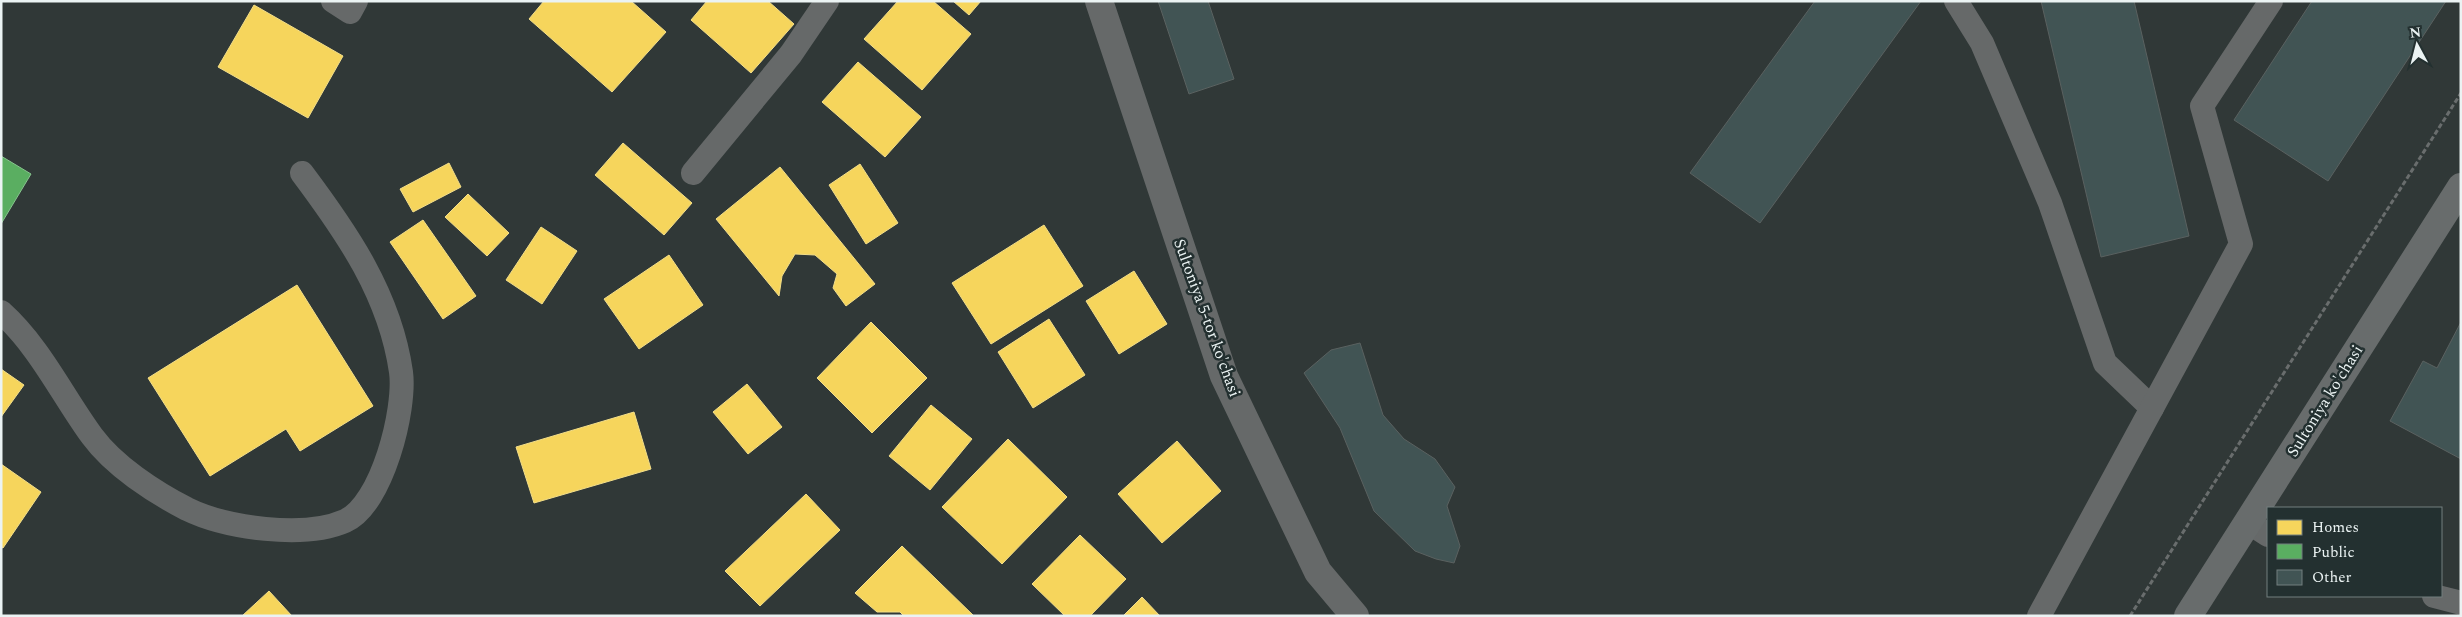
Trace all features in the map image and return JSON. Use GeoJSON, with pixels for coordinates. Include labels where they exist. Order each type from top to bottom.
{"type":"FeatureCollection","features":[{"type":"Feature","properties":{"kind":"street","name":"Sultoniya 5-tor ko'chasi"},"geometry":{"type":"LineString","coordinates":[[1099,1],[1224,376],[1318,572],[1355,616]]}},
{"type":"Feature","properties":{"kind":"street","name":"Sultoniya ko'chasi"},"geometry":{"type":"LineString","coordinates":[[2271,507],[2461,187]]}},
{"type":"Feature","properties":{"kind":"street","name":"Sultoniya ko'chasi"},"geometry":{"type":"LineString","coordinates":[[2188,616],[2258,528],[2267,513]]}},
{"type":"Feature","properties":{"kind":"lane"},"geometry":{"type":"LineString","coordinates":[[333,1],[350,12],[356,1]]}},
{"type":"Feature","properties":{"kind":"lane"},"geometry":{"type":"LineString","coordinates":[[693,173],[791,54],[827,1]]}},
{"type":"Feature","properties":{"kind":"lane"},"geometry":{"type":"LineString","coordinates":[[1956,1],[1982,43],[2050,203],[2105,363],[2152,408]]}},
{"type":"Feature","properties":{"kind":"lane"},"geometry":{"type":"LineString","coordinates":[[2039,616],[2240,244],[2202,106],[2271,1]]}},
{"type":"Feature","properties":{"kind":"lane"},"geometry":{"type":"LineString","coordinates":[[1,312],[13,323],[46,365],[93,438],[119,464],[152,488],[187,509],[221,523],[266,530],[317,529],[346,521],[369,498],[384,469],[392,446],[399,409],[401,373],[390,326],[372,278],[339,224],[302,173]]}},
{"type":"Feature","properties":{"kind":"lane"},"geometry":{"type":"LineString","coordinates":[[2438,597],[2461,602]]}},
{"type":"Feature","properties":{"kind":"path"},"geometry":{"type":"LineString","coordinates":[[2130,616],[2461,93]]}},
{"type":"Feature","properties":{"kind":"building: Homes"},"geometry":{"type":"Polygon","coordinates":[[[544,1],[631,1],[666,32],[612,92],[529,19],[544,1]]]}},
{"type":"Feature","properties":{"kind":"building: Homes"},"geometry":{"type":"Polygon","coordinates":[[[707,1],[768,1],[794,24],[751,73],[691,20],[707,1]]]}},
{"type":"Feature","properties":{"kind":"building: Homes"},"geometry":{"type":"Polygon","coordinates":[[[898,1],[933,1],[971,34],[922,90],[864,39],[898,1]]]}},
{"type":"Feature","properties":{"kind":"building: Homes"},"geometry":{"type":"Polygon","coordinates":[[[953,1],[981,1],[969,15],[953,1]]]}},
{"type":"Feature","properties":{"kind":"building: Homes"},"geometry":{"type":"Polygon","coordinates":[[[254,5],[343,56],[308,118],[218,67],[254,5]]]}},
{"type":"Feature","properties":{"kind":"building: Homes"},"geometry":{"type":"Polygon","coordinates":[[[858,62],[921,117],[885,157],[822,102],[858,62]]]}},
{"type":"Feature","properties":{"kind":"building: Homes"},"geometry":{"type":"Polygon","coordinates":[[[623,143],[692,203],[664,235],[595,175],[623,143]]]}},
{"type":"Feature","properties":{"kind":"building: Homes"},"geometry":{"type":"Polygon","coordinates":[[[449,163],[461,187],[413,212],[400,189],[449,163]]]}},
{"type":"Feature","properties":{"kind":"building: Homes"},"geometry":{"type":"Polygon","coordinates":[[[860,164],[898,223],[866,244],[829,185],[860,164]]]}},
{"type":"Feature","properties":{"kind":"building: Homes"},"geometry":{"type":"Polygon","coordinates":[[[780,167],[875,284],[846,306],[833,288],[837,274],[815,255],[795,254],[782,276],[779,296],[716,219],[780,167]]]}},
{"type":"Feature","properties":{"kind":"building: Homes"},"geometry":{"type":"Polygon","coordinates":[[[468,194],[509,233],[487,256],[445,217],[468,194]]]}},
{"type":"Feature","properties":{"kind":"building: Homes"},"geometry":{"type":"Polygon","coordinates":[[[423,220],[476,296],[443,319],[390,242],[423,220]]]}},
{"type":"Feature","properties":{"kind":"building: Homes"},"geometry":{"type":"Polygon","coordinates":[[[1044,225],[1083,286],[991,344],[952,283],[1044,225]]]}},
{"type":"Feature","properties":{"kind":"building: Homes"},"geometry":{"type":"Polygon","coordinates":[[[541,227],[577,251],[542,304],[506,280],[541,227]]]}},
{"type":"Feature","properties":{"kind":"building: Homes"},"geometry":{"type":"Polygon","coordinates":[[[669,255],[703,305],[639,349],[604,299],[669,255]]]}},
{"type":"Feature","properties":{"kind":"building: Homes"},"geometry":{"type":"Polygon","coordinates":[[[1134,271],[1167,324],[1119,354],[1086,301],[1134,271]]]}},
{"type":"Feature","properties":{"kind":"building: Homes"},"geometry":{"type":"Polygon","coordinates":[[[297,285],[373,406],[300,451],[286,429],[210,476],[148,378],[297,285]]]}},
{"type":"Feature","properties":{"kind":"building: Homes"},"geometry":{"type":"Polygon","coordinates":[[[1049,319],[1085,375],[1033,408],[998,352],[1049,319]]]}},
{"type":"Feature","properties":{"kind":"building: Homes"},"geometry":{"type":"Polygon","coordinates":[[[871,322],[927,378],[872,433],[817,378],[871,322]]]}},
{"type":"Feature","properties":{"kind":"building: Homes"},"geometry":{"type":"Polygon","coordinates":[[[1,369],[24,385],[1,417],[1,369]]]}},
{"type":"Feature","properties":{"kind":"building: Homes"},"geometry":{"type":"Polygon","coordinates":[[[747,384],[782,427],[748,454],[713,412],[747,384]]]}},
{"type":"Feature","properties":{"kind":"building: Homes"},"geometry":{"type":"Polygon","coordinates":[[[931,405],[972,439],[930,490],[889,456],[931,405]]]}},
{"type":"Feature","properties":{"kind":"building: Homes"},"geometry":{"type":"Polygon","coordinates":[[[634,412],[651,469],[534,503],[516,447],[634,412]]]}},
{"type":"Feature","properties":{"kind":"building: Homes"},"geometry":{"type":"Polygon","coordinates":[[[1008,439],[1067,497],[1002,564],[942,507],[1008,439]]]}},
{"type":"Feature","properties":{"kind":"building: Homes"},"geometry":{"type":"Polygon","coordinates":[[[1177,441],[1221,491],[1162,543],[1118,494],[1177,441]]]}},
{"type":"Feature","properties":{"kind":"building: Homes"},"geometry":{"type":"Polygon","coordinates":[[[1,464],[41,492],[3,548],[1,547],[1,464]]]}},
{"type":"Feature","properties":{"kind":"building: Homes"},"geometry":{"type":"Polygon","coordinates":[[[806,494],[840,530],[760,606],[725,571],[806,494]]]}},
{"type":"Feature","properties":{"kind":"building: Homes"},"geometry":{"type":"Polygon","coordinates":[[[1080,535],[1126,579],[1090,616],[1065,616],[1032,584],[1080,535]]]}},
{"type":"Feature","properties":{"kind":"building: Homes"},"geometry":{"type":"Polygon","coordinates":[[[902,546],[974,616],[904,616],[900,612],[877,612],[855,593],[902,546]]]}},
{"type":"Feature","properties":{"kind":"building: Homes"},"geometry":{"type":"Polygon","coordinates":[[[269,591],[292,616],[242,616],[269,591]]]}},
{"type":"Feature","properties":{"kind":"building: Homes"},"geometry":{"type":"Polygon","coordinates":[[[1142,597],[1160,616],[1123,616],[1142,597]]]}},
{"type":"Feature","properties":{"kind":"building: Public"},"geometry":{"type":"Polygon","coordinates":[[[1,156],[31,174],[1,224],[1,156]]]}},
{"type":"Feature","properties":{"kind":"building: Other"},"geometry":{"type":"Polygon","coordinates":[[[1158,1],[1208,1],[1234,79],[1189,94],[1158,1]]]}},
{"type":"Feature","properties":{"kind":"building: Other"},"geometry":{"type":"Polygon","coordinates":[[[1815,1],[1921,1],[1760,223],[1690,173],[1815,1]]]}},
{"type":"Feature","properties":{"kind":"building: Other"},"geometry":{"type":"Polygon","coordinates":[[[2041,1],[2134,1],[2189,236],[2101,257],[2041,1]]]}},
{"type":"Feature","properties":{"kind":"building: Other"},"geometry":{"type":"Polygon","coordinates":[[[2312,1],[2446,1],[2328,181],[2234,120],[2312,1]]]}},
{"type":"Feature","properties":{"kind":"building: Other"},"geometry":{"type":"Polygon","coordinates":[[[2461,322],[2461,459],[2390,421],[2423,361],[2437,368],[2461,322]]]}},
{"type":"Feature","properties":{"kind":"building: Other"},"geometry":{"type":"Polygon","coordinates":[[[1360,343],[1383,415],[1404,439],[1435,459],[1455,487],[1447,506],[1460,546],[1454,563],[1415,551],[1374,511],[1340,428],[1304,373],[1331,350],[1360,343]]]}}]}
